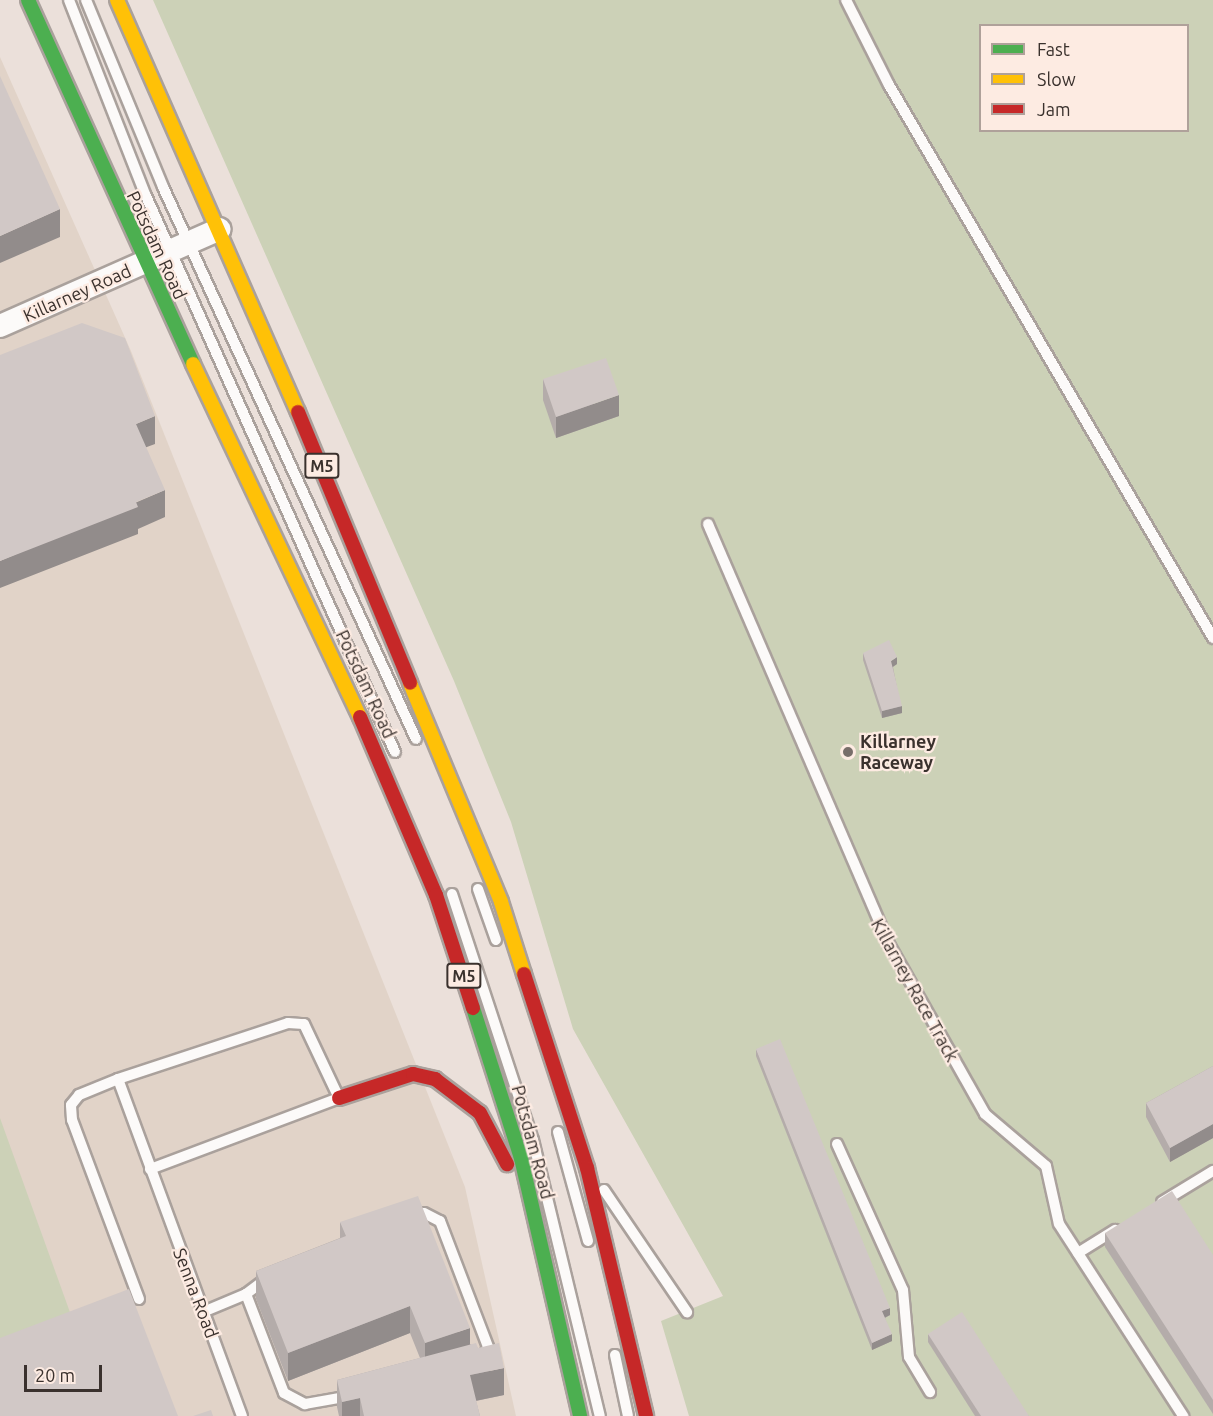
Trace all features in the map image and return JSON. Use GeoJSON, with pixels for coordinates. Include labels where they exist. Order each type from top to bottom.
{"type":"FeatureCollection","features":[{"type":"Feature","properties":{"kind":"main road","name":"Potsdam Road"},"geometry":{"type":"LineString","coordinates":[[28,0],[145,262],[390,782],[477,1015],[543,1252],[580,1416]]}},
{"type":"Feature","properties":{"kind":"main road","name":"M5"},"geometry":{"type":"LineString","coordinates":[[117,0],[220,229],[457,786],[541,1018],[587,1168],[646,1416]]}},
{"type":"Feature","properties":{"kind":"main road"},"geometry":{"type":"LineString","coordinates":[[339,1098],[413,1074],[461,1094],[498,1144],[543,1252]]}},
{"type":"Feature","properties":{"kind":"street","name":"Killarney Road"},"geometry":{"type":"LineString","coordinates":[[0,327],[220,229]]}},
{"type":"Feature","properties":{"kind":"lane"},"geometry":{"type":"LineString","coordinates":[[69,0],[181,246],[420,747]]}},
{"type":"Feature","properties":{"kind":"lane"},"geometry":{"type":"LineString","coordinates":[[86,0],[181,246],[402,769]]}},
{"type":"Feature","properties":{"kind":"lane"},"geometry":{"type":"LineString","coordinates":[[846,0],[889,85],[1213,638]]}},
{"type":"Feature","properties":{"kind":"lane","name":"Killarney Race Track"},"geometry":{"type":"LineString","coordinates":[[708,524],[773,668],[867,902],[985,1114],[1046,1166],[1059,1224],[1183,1416]]}},
{"type":"Feature","properties":{"kind":"lane"},"geometry":{"type":"LineString","coordinates":[[445,876],[533,1140],[600,1416]]}},
{"type":"Feature","properties":{"kind":"lane"},"geometry":{"type":"LineString","coordinates":[[474,878],[501,955]]}},
{"type":"Feature","properties":{"kind":"lane"},"geometry":{"type":"LineString","coordinates":[[139,1299],[71,1114],[79,1095],[118,1079],[298,1022],[312,1036],[339,1098],[150,1169]]}},
{"type":"Feature","properties":{"kind":"lane","name":"Senna Road"},"geometry":{"type":"LineString","coordinates":[[118,1079],[242,1416]]}},
{"type":"Feature","properties":{"kind":"lane"},"geometry":{"type":"LineString","coordinates":[[554,1118],[590,1250]]}},
{"type":"Feature","properties":{"kind":"lane"},"geometry":{"type":"LineString","coordinates":[[837,1144],[903,1290],[909,1357],[930,1392]]}},
{"type":"Feature","properties":{"kind":"lane"},"geometry":{"type":"LineString","coordinates":[[587,1168],[687,1312]]}},
{"type":"Feature","properties":{"kind":"lane"},"geometry":{"type":"LineString","coordinates":[[1145,1212],[1213,1171]]}},
{"type":"Feature","properties":{"kind":"lane"},"geometry":{"type":"LineString","coordinates":[[402,1219],[424,1213],[440,1221],[488,1347],[485,1357],[474,1364]]}},
{"type":"Feature","properties":{"kind":"lane"},"geometry":{"type":"LineString","coordinates":[[1078,1253],[1126,1224]]}},
{"type":"Feature","properties":{"kind":"lane"},"geometry":{"type":"LineString","coordinates":[[203,1312],[246,1294],[280,1270]]}},
{"type":"Feature","properties":{"kind":"lane"},"geometry":{"type":"LineString","coordinates":[[246,1294],[290,1398],[305,1404],[369,1392]]}},
{"type":"Feature","properties":{"kind":"lane"},"geometry":{"type":"LineString","coordinates":[[611,1339],[628,1416]]}},
{"type":"Feature","properties":{"kind":"shaded area"},"geometry":{"type":"Polygon","coordinates":[[[0,57],[131,351],[465,1187],[516,1416],[0,1416],[0,57]]]}},
{"type":"Feature","properties":{"kind":"green space","name":"Killarney Raceway"},"geometry":{"type":"Polygon","coordinates":[[[153,0],[1213,0],[1213,1416],[689,1416],[661,1321],[723,1296],[573,1029],[511,822],[454,681],[153,0]]]}},
{"type":"Feature","properties":{"kind":"green space"},"geometry":{"type":"Polygon","coordinates":[[[0,1118],[76,1329],[0,1361],[0,1118]]]}},
{"type":"Feature","properties":{"kind":"building"},"geometry":{"type":"Polygon","coordinates":[[[0,76],[60,209],[0,236],[0,76]]]}},
{"type":"Feature","properties":{"kind":"building"},"geometry":{"type":"Polygon","coordinates":[[[82,323],[125,338],[155,416],[136,424],[165,490],[136,502],[138,507],[0,561],[0,355],[82,323]]]}},
{"type":"Feature","properties":{"kind":"building"},"geometry":{"type":"Polygon","coordinates":[[[606,358],[619,395],[556,417],[543,379],[606,358]]]}},
{"type":"Feature","properties":{"kind":"building"},"geometry":{"type":"Polygon","coordinates":[[[889,640],[897,657],[891,661],[902,706],[882,711],[863,653],[889,640]]]}},
{"type":"Feature","properties":{"kind":"building"},"geometry":{"type":"Polygon","coordinates":[[[780,1039],[890,1308],[882,1311],[892,1334],[872,1343],[756,1049],[780,1039]]]}},
{"type":"Feature","properties":{"kind":"building"},"geometry":{"type":"Polygon","coordinates":[[[1213,1066],[1213,1124],[1170,1148],[1146,1103],[1213,1066]]]}},
{"type":"Feature","properties":{"kind":"building"},"geometry":{"type":"Polygon","coordinates":[[[1172,1191],[1213,1255],[1213,1400],[1105,1233],[1172,1191]]]}},
{"type":"Feature","properties":{"kind":"building"},"geometry":{"type":"Polygon","coordinates":[[[418,1196],[470,1328],[425,1343],[410,1306],[288,1353],[256,1271],[346,1236],[340,1222],[418,1196]]]}},
{"type":"Feature","properties":{"kind":"building"},"geometry":{"type":"Polygon","coordinates":[[[129,1289],[178,1416],[0,1416],[0,1338],[129,1289]]]}},
{"type":"Feature","properties":{"kind":"building"},"geometry":{"type":"Polygon","coordinates":[[[962,1312],[1029,1416],[981,1416],[928,1334],[962,1312]]]}},
{"type":"Feature","properties":{"kind":"building"},"geometry":{"type":"Polygon","coordinates":[[[476,1343],[478,1348],[499,1343],[504,1368],[470,1375],[480,1416],[364,1416],[360,1398],[342,1402],[337,1380],[476,1343]]]}},
{"type":"Feature","properties":{"kind":"building"},"geometry":{"type":"Polygon","coordinates":[[[211,1410],[213,1416],[193,1416],[211,1410]]]}},
{"type":"Feature","properties":{"kind":"traffic: fast"},"geometry":{"type":"LineString","coordinates":[[28,0],[193,364]]}},
{"type":"Feature","properties":{"kind":"traffic: fast"},"geometry":{"type":"LineString","coordinates":[[473,1008],[521,1158],[580,1416]]}},
{"type":"Feature","properties":{"kind":"traffic: slow"},"geometry":{"type":"LineString","coordinates":[[117,0],[298,412]]}},
{"type":"Feature","properties":{"kind":"traffic: slow"},"geometry":{"type":"LineString","coordinates":[[193,364],[360,717]]}},
{"type":"Feature","properties":{"kind":"traffic: slow"},"geometry":{"type":"LineString","coordinates":[[410,683],[501,902],[524,974]]}},
{"type":"Feature","properties":{"kind":"traffic: jam"},"geometry":{"type":"LineString","coordinates":[[298,412],[410,683]]}},
{"type":"Feature","properties":{"kind":"traffic: jam"},"geometry":{"type":"LineString","coordinates":[[360,717],[436,895],[473,1008]]}},
{"type":"Feature","properties":{"kind":"traffic: jam"},"geometry":{"type":"LineString","coordinates":[[524,974],[587,1168],[646,1416]]}},
{"type":"Feature","properties":{"kind":"traffic: jam"},"geometry":{"type":"LineString","coordinates":[[339,1098],[413,1074],[435,1079],[480,1113],[507,1164]]}},
{"type":"Feature","properties":{"kind":"place","name":"Killarney Raceway"},"geometry":{"type":"Point","coordinates":[848,752]}}]}
